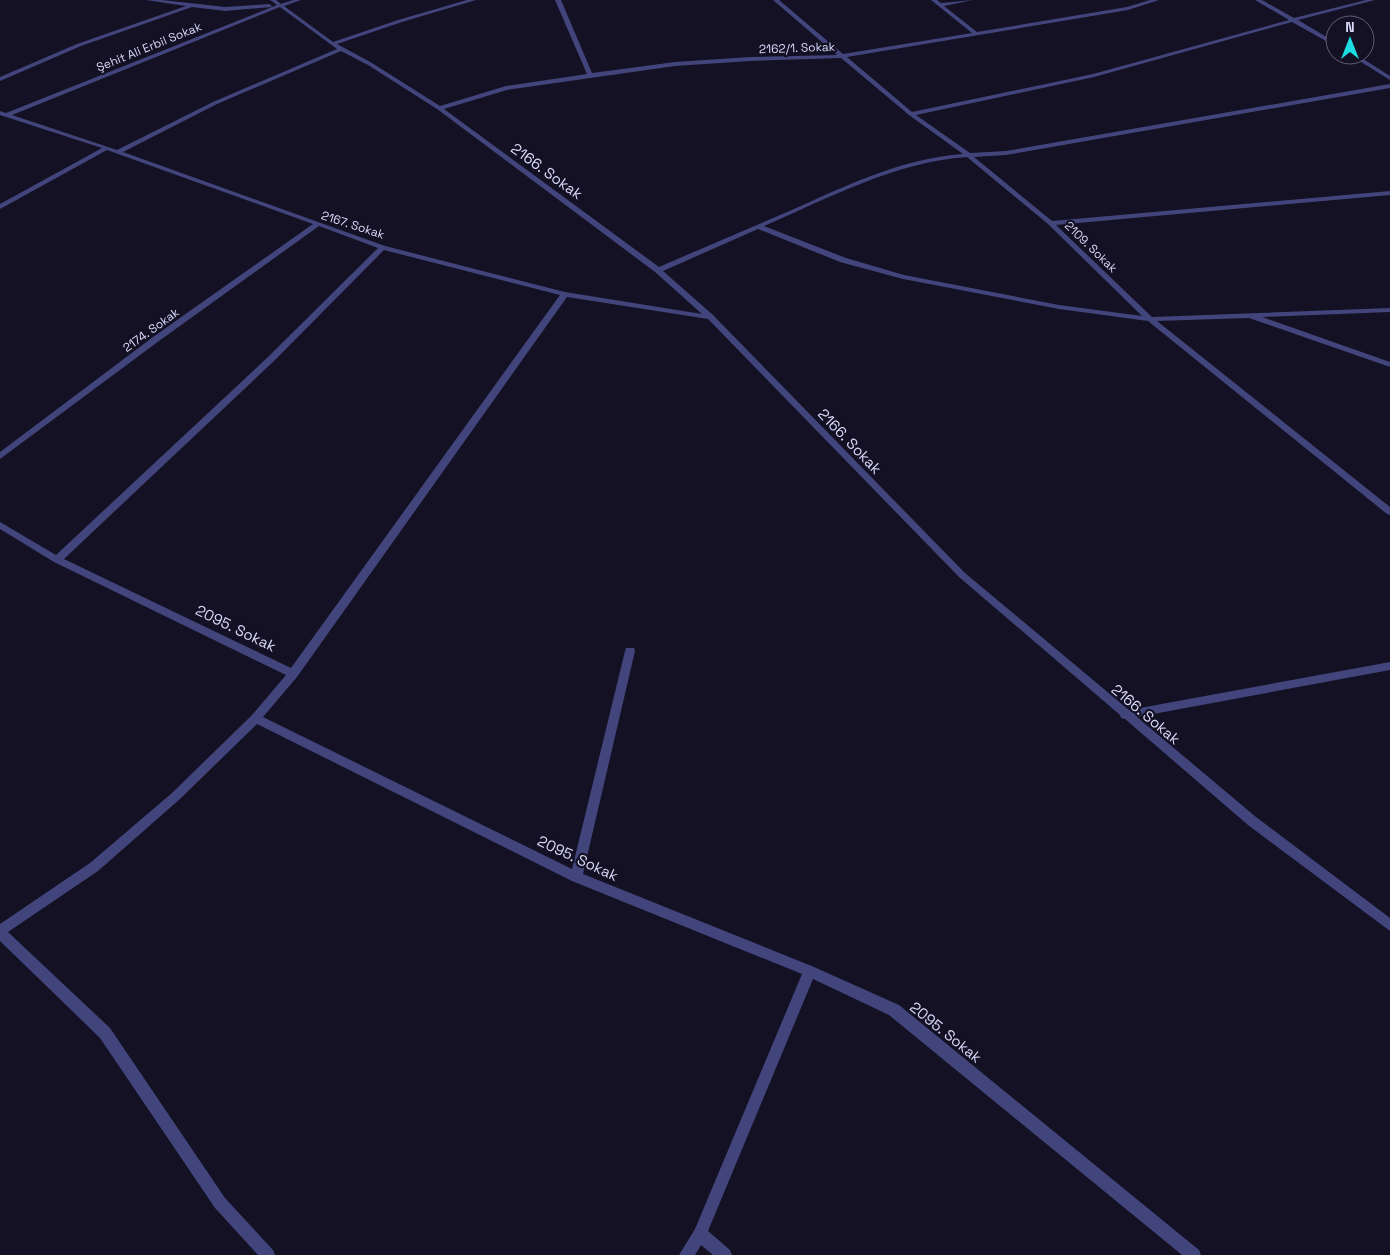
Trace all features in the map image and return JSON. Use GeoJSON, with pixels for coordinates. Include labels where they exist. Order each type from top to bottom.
{"type":"FeatureCollection","features":[{"type":"Feature","properties":{"kind":"street"},"geometry":{"type":"LineString","coordinates":[[149,0],[224,9],[276,3]]}},
{"type":"Feature","properties":{"kind":"street","name":"Şehit Ali Erbil Sokak"},"geometry":{"type":"LineString","coordinates":[[4,114],[276,3],[298,0]]}},
{"type":"Feature","properties":{"kind":"street"},"geometry":{"type":"LineString","coordinates":[[332,44],[400,21],[473,0]]}},
{"type":"Feature","properties":{"kind":"street"},"geometry":{"type":"LineString","coordinates":[[558,0],[590,75]]}},
{"type":"Feature","properties":{"kind":"street","name":"2109. Sokak"},"geometry":{"type":"LineString","coordinates":[[776,0],[911,114],[968,155],[1050,223],[1150,318],[1390,512]]}},
{"type":"Feature","properties":{"kind":"street"},"geometry":{"type":"LineString","coordinates":[[934,0],[976,34]]}},
{"type":"Feature","properties":{"kind":"street"},"geometry":{"type":"LineString","coordinates":[[940,5],[970,0]]}},
{"type":"Feature","properties":{"kind":"street","name":"2162/1. Sokak"},"geometry":{"type":"LineString","coordinates":[[439,108],[506,88],[590,75],[675,64],[842,56],[1128,8],[1156,0]]}},
{"type":"Feature","properties":{"kind":"street"},"geometry":{"type":"LineString","coordinates":[[1258,0],[1325,38]]}},
{"type":"Feature","properties":{"kind":"street"},"geometry":{"type":"LineString","coordinates":[[911,114],[1094,75],[1294,19],[1372,0]]}},
{"type":"Feature","properties":{"kind":"street","name":"2166. Sokak"},"geometry":{"type":"LineString","coordinates":[[276,3],[332,44],[370,64],[439,108],[658,270],[710,317],[962,576],[1252,821],[1390,925]]}},
{"type":"Feature","properties":{"kind":"street"},"geometry":{"type":"LineString","coordinates":[[0,79],[79,45],[190,6]]}},
{"type":"Feature","properties":{"kind":"street"},"geometry":{"type":"LineString","coordinates":[[117,152],[215,103],[341,49]]}},
{"type":"Feature","properties":{"kind":"street"},"geometry":{"type":"LineString","coordinates":[[1369,65],[1390,78]]}},
{"type":"Feature","properties":{"kind":"street"},"geometry":{"type":"LineString","coordinates":[[658,270],[872,178],[917,162],[968,155],[1006,153],[1390,86]]}},
{"type":"Feature","properties":{"kind":"street","name":"2167. Sokak"},"geometry":{"type":"LineString","coordinates":[[4,114],[106,148],[383,247],[565,294],[710,317]]}},
{"type":"Feature","properties":{"kind":"street"},"geometry":{"type":"LineString","coordinates":[[0,207],[106,148]]}},
{"type":"Feature","properties":{"kind":"street"},"geometry":{"type":"LineString","coordinates":[[1050,223],[1390,193]]}},
{"type":"Feature","properties":{"kind":"street","name":"2174. Sokak"},"geometry":{"type":"LineString","coordinates":[[0,456],[156,339],[317,225]]}},
{"type":"Feature","properties":{"kind":"street"},"geometry":{"type":"LineString","coordinates":[[757,226],[843,260],[903,277],[1059,306],[1150,318],[1390,310]]}},
{"type":"Feature","properties":{"kind":"street"},"geometry":{"type":"LineString","coordinates":[[57,560],[272,358],[383,247]]}},
{"type":"Feature","properties":{"kind":"street"},"geometry":{"type":"LineString","coordinates":[[268,1255],[220,1203],[106,1033],[0,932],[94,867],[176,796],[256,718],[293,674],[565,294]]}},
{"type":"Feature","properties":{"kind":"street"},"geometry":{"type":"LineString","coordinates":[[1246,314],[1390,365]]}},
{"type":"Feature","properties":{"kind":"street","name":"2095. Sokak"},"geometry":{"type":"LineString","coordinates":[[0,525],[57,560],[293,674]]}},
{"type":"Feature","properties":{"kind":"street"},"geometry":{"type":"LineString","coordinates":[[576,877],[630,651]]}},
{"type":"Feature","properties":{"kind":"street"},"geometry":{"type":"LineString","coordinates":[[1125,715],[1390,666]]}},
{"type":"Feature","properties":{"kind":"street","name":"2095. Sokak"},"geometry":{"type":"LineString","coordinates":[[256,718],[576,877],[810,971],[894,1010],[1194,1255]]}},
{"type":"Feature","properties":{"kind":"street"},"geometry":{"type":"LineString","coordinates":[[686,1255],[700,1234],[810,971]]}},
{"type":"Feature","properties":{"kind":"street"},"geometry":{"type":"LineString","coordinates":[[700,1234],[725,1255]]}}]}
